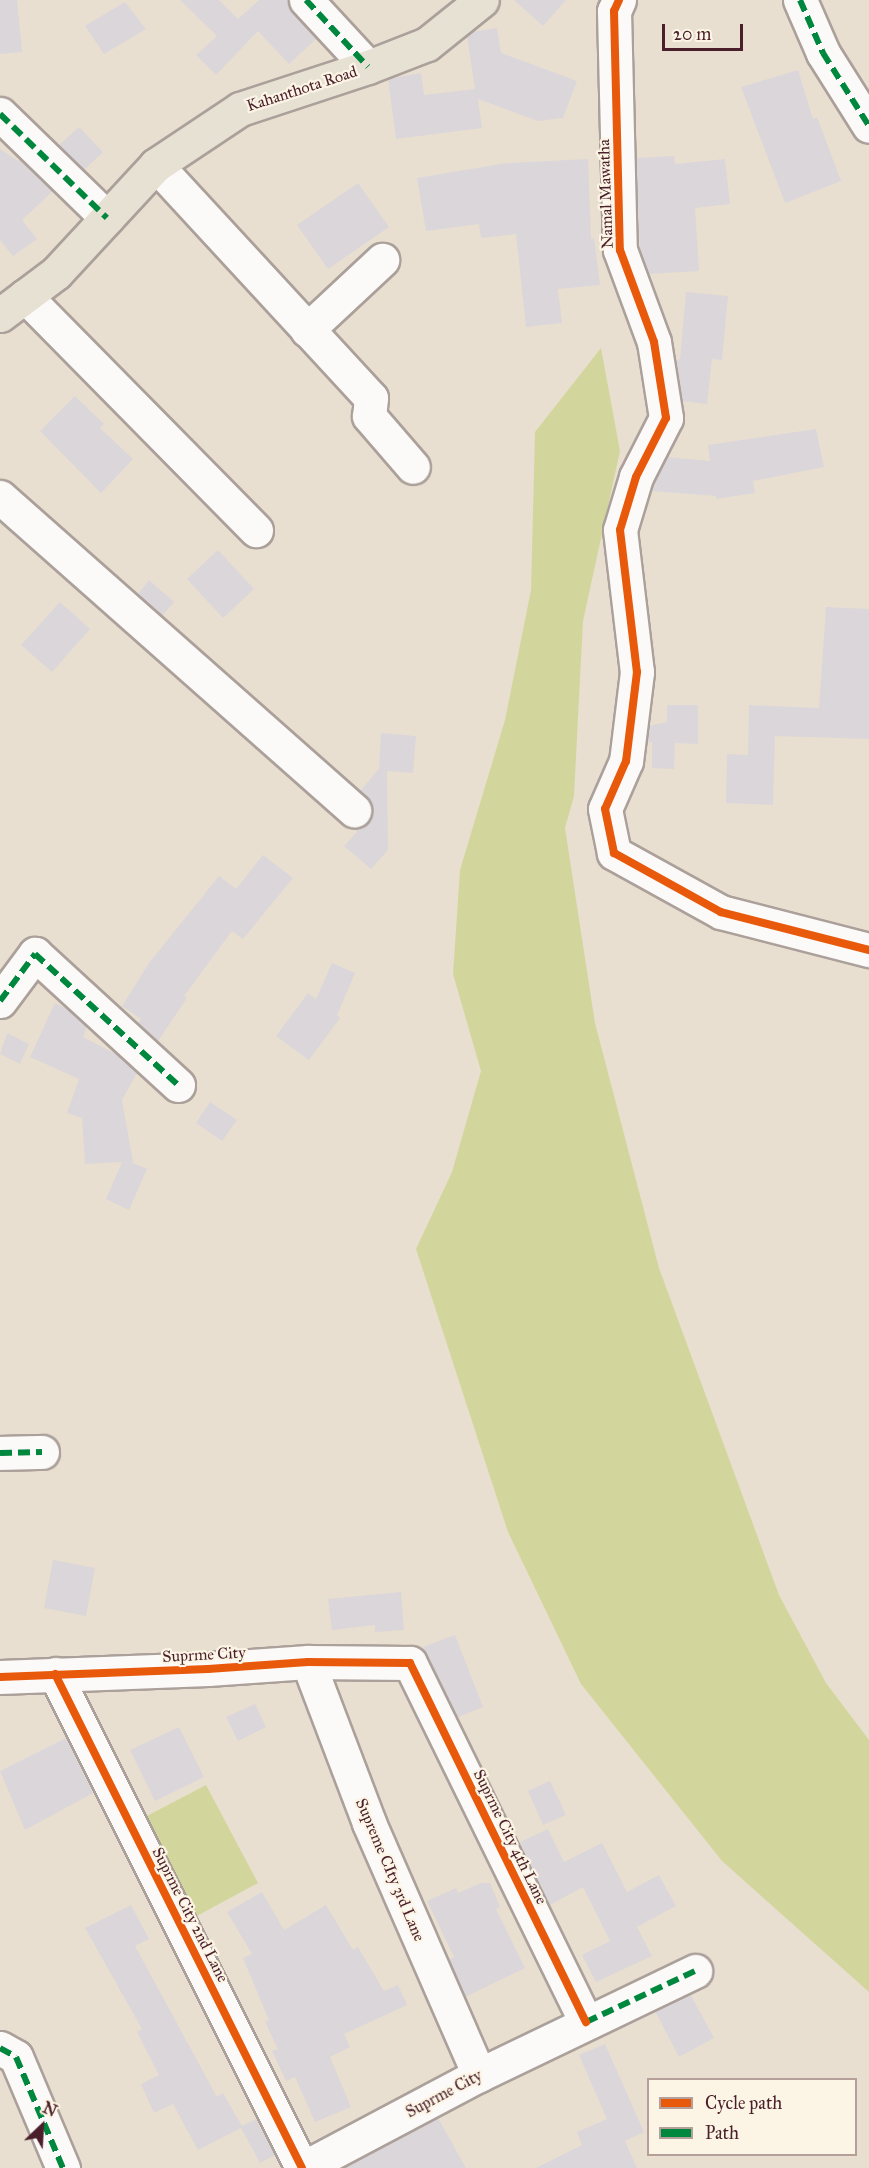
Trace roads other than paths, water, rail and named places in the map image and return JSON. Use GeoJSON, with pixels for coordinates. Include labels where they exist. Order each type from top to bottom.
{"type":"FeatureCollection","features":[{"type":"Feature","properties":{"kind":"main road","name":"Kahanthota Road"},"geometry":{"type":"LineString","coordinates":[[13,305],[56,273],[156,165],[240,109],[369,67],[427,44],[482,0]]}},
{"type":"Feature","properties":{"kind":"street"},"geometry":{"type":"LineString","coordinates":[[306,0],[369,67]]}},
{"type":"Feature","properties":{"kind":"street","name":"Namal Mawatha"},"geometry":{"type":"LineString","coordinates":[[619,0],[614,11],[620,250],[654,342],[666,418],[636,477],[620,530],[637,672],[626,761],[605,809],[614,853],[721,912],[869,950]]}},
{"type":"Feature","properties":{"kind":"street"},"geometry":{"type":"LineString","coordinates":[[800,0],[823,53],[869,126]]}},
{"type":"Feature","properties":{"kind":"street"},"geometry":{"type":"LineString","coordinates":[[0,114],[107,218]]}},
{"type":"Feature","properties":{"kind":"street"},"geometry":{"type":"LineString","coordinates":[[156,165],[371,398],[369,416],[413,467]]}},
{"type":"Feature","properties":{"kind":"street"},"geometry":{"type":"LineString","coordinates":[[307,330],[381,260]]}},
{"type":"Feature","properties":{"kind":"street"},"geometry":{"type":"LineString","coordinates":[[13,305],[256,530]]}},
{"type":"Feature","properties":{"kind":"street"},"geometry":{"type":"LineString","coordinates":[[0,497],[354,810]]}},
{"type":"Feature","properties":{"kind":"street"},"geometry":{"type":"LineString","coordinates":[[0,1001],[35,954],[178,1085]]}},
{"type":"Feature","properties":{"kind":"street"},"geometry":{"type":"LineString","coordinates":[[0,1453],[42,1452]]}},
{"type":"Feature","properties":{"kind":"street","name":"Suprme City"},"geometry":{"type":"LineString","coordinates":[[0,1677],[208,1669],[308,1662],[410,1663]]}},
{"type":"Feature","properties":{"kind":"street","name":"Supreme CIty 3rd Lane"},"geometry":{"type":"LineString","coordinates":[[308,1662],[369,1822],[479,2075]]}},
{"type":"Feature","properties":{"kind":"street","name":"Suprme City 4th Lane"},"geometry":{"type":"LineString","coordinates":[[410,1663],[586,2022]]}},
{"type":"Feature","properties":{"kind":"street","name":"Suprme City 2nd Lane"},"geometry":{"type":"LineString","coordinates":[[55,1674],[303,2168]]}},
{"type":"Feature","properties":{"kind":"street","name":"Suprme City"},"geometry":{"type":"LineString","coordinates":[[303,2168],[479,2075],[695,1971]]}},
{"type":"Feature","properties":{"kind":"street"},"geometry":{"type":"LineString","coordinates":[[0,2048],[16,2057],[63,2168]]}}]}
